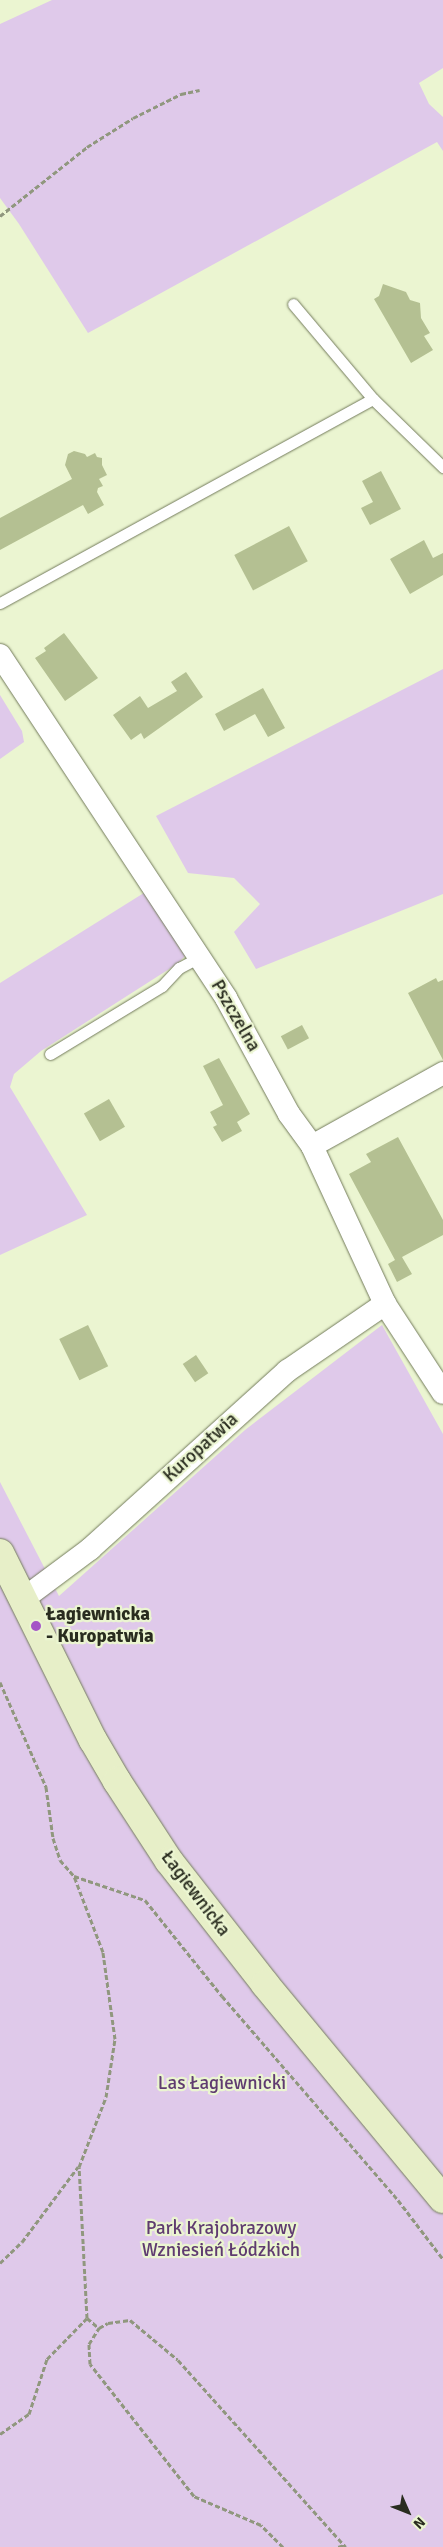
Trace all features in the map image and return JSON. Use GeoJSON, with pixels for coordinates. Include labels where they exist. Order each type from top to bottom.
{"type":"FeatureCollection","features":[{"type":"Feature","properties":{"kind":"street","name":"Pszczelna"},"geometry":{"type":"LineString","coordinates":[[0,655],[226,998],[289,1114],[312,1146],[385,1304],[443,1393]]}},
{"type":"Feature","properties":{"kind":"street"},"geometry":{"type":"LineString","coordinates":[[312,1146],[443,1073]]}},
{"type":"Feature","properties":{"kind":"street","name":"Kuropatwia"},"geometry":{"type":"LineString","coordinates":[[23,1599],[90,1549],[286,1371],[385,1304]]}},
{"type":"Feature","properties":{"kind":"street","name":"Łagiewnicka"},"geometry":{"type":"LineString","coordinates":[[0,1553],[93,1740],[168,1861],[253,1968],[443,2199]]}},
{"type":"Feature","properties":{"kind":"lane"},"geometry":{"type":"LineString","coordinates":[[293,304],[374,399],[443,467]]}},
{"type":"Feature","properties":{"kind":"lane"},"geometry":{"type":"LineString","coordinates":[[0,603],[374,399]]}},
{"type":"Feature","properties":{"kind":"lane"},"geometry":{"type":"LineString","coordinates":[[50,1054],[162,986],[179,968],[200,957]]}},
{"type":"Feature","properties":{"kind":"path"},"geometry":{"type":"LineString","coordinates":[[0,216],[88,147],[125,123],[181,94],[200,90]]}},
{"type":"Feature","properties":{"kind":"path"},"geometry":{"type":"LineString","coordinates":[[0,1682],[46,1787],[53,1838],[60,1860],[74,1876],[103,1952],[114,2039],[106,2096],[79,2167],[22,2242],[0,2263]]}},
{"type":"Feature","properties":{"kind":"path"},"geometry":{"type":"LineString","coordinates":[[74,1876],[145,1900],[222,1996],[398,2200],[443,2259]]}},
{"type":"Feature","properties":{"kind":"path"},"geometry":{"type":"LineString","coordinates":[[0,2434],[29,2414],[47,2359],[86,2318],[79,2167]]}},
{"type":"Feature","properties":{"kind":"path"},"geometry":{"type":"LineString","coordinates":[[86,2318],[99,2328]]}},
{"type":"Feature","properties":{"kind":"path"},"geometry":{"type":"LineString","coordinates":[[283,2547],[260,2525],[194,2496],[90,2364],[89,2344],[99,2328],[108,2324],[130,2320],[178,2360],[345,2546]]}},
{"type":"Feature","properties":{"kind":"path"},"geometry":{"type":"LineString","coordinates":[[338,2547],[345,2546]]}},
{"type":"Feature","properties":{"kind":"green space"},"geometry":{"type":"Polygon","coordinates":[[[52,0],[443,0],[443,68],[419,83],[429,104],[443,117],[443,151],[437,142],[88,333],[19,224],[0,198],[0,24],[52,0]]]}},
{"type":"Feature","properties":{"kind":"green space"},"geometry":{"type":"Polygon","coordinates":[[[443,669],[443,894],[256,969],[234,932],[260,904],[234,878],[188,873],[156,816],[443,669]]]}},
{"type":"Feature","properties":{"kind":"green space"},"geometry":{"type":"Polygon","coordinates":[[[0,695],[22,731],[24,742],[0,759],[0,695]]]}},
{"type":"Feature","properties":{"kind":"green space"},"geometry":{"type":"Polygon","coordinates":[[[147,891],[187,954],[177,964],[41,1051],[14,1074],[10,1087],[87,1215],[0,1255],[0,983],[147,891]]]}},
{"type":"Feature","properties":{"kind":"green space","name":"Las Łagiewnicki"},"geometry":{"type":"Polygon","coordinates":[[[382,1325],[443,1434],[443,2547],[0,2547],[0,1482],[59,1596],[245,1430],[382,1325]]]}},
{"type":"Feature","properties":{"kind":"building"},"geometry":{"type":"Polygon","coordinates":[[[383,284],[406,292],[410,300],[420,303],[421,318],[430,333],[424,336],[433,350],[411,363],[374,299],[379,296],[383,284]]]}},
{"type":"Feature","properties":{"kind":"building"},"geometry":{"type":"Polygon","coordinates":[[[74,451],[85,454],[87,457],[95,453],[97,457],[102,458],[102,465],[107,475],[99,479],[103,486],[98,488],[97,492],[104,505],[88,514],[83,505],[0,550],[0,518],[72,479],[65,465],[68,454],[74,451]]]}},
{"type":"Feature","properties":{"kind":"building"},"geometry":{"type":"Polygon","coordinates":[[[381,471],[401,509],[370,525],[361,508],[373,502],[362,481],[381,471]]]}},
{"type":"Feature","properties":{"kind":"building"},"geometry":{"type":"Polygon","coordinates":[[[289,526],[308,561],[253,590],[234,555],[289,526]]]}},
{"type":"Feature","properties":{"kind":"building"},"geometry":{"type":"Polygon","coordinates":[[[424,540],[433,558],[443,553],[443,575],[410,594],[390,559],[424,540]]]}},
{"type":"Feature","properties":{"kind":"building"},"geometry":{"type":"Polygon","coordinates":[[[64,633],[98,678],[65,701],[35,658],[46,651],[44,648],[64,633]]]}},
{"type":"Feature","properties":{"kind":"building"},"geometry":{"type":"Polygon","coordinates":[[[186,672],[203,697],[144,739],[141,733],[131,740],[113,715],[140,696],[148,708],[177,691],[171,682],[186,672]]]}},
{"type":"Feature","properties":{"kind":"building"},"geometry":{"type":"Polygon","coordinates":[[[263,688],[285,728],[268,737],[255,714],[224,731],[215,714],[263,688]]]}},
{"type":"Feature","properties":{"kind":"building"},"geometry":{"type":"Polygon","coordinates":[[[436,978],[438,982],[443,980],[443,1060],[408,993],[436,978]]]}},
{"type":"Feature","properties":{"kind":"building"},"geometry":{"type":"Polygon","coordinates":[[[302,1025],[309,1038],[288,1050],[281,1036],[302,1025]]]}},
{"type":"Feature","properties":{"kind":"building"},"geometry":{"type":"Polygon","coordinates":[[[219,1058],[250,1114],[237,1122],[242,1131],[222,1142],[213,1127],[217,1125],[210,1112],[223,1105],[203,1066],[219,1058]]]}},
{"type":"Feature","properties":{"kind":"building"},"geometry":{"type":"Polygon","coordinates":[[[109,1099],[125,1127],[100,1141],[84,1114],[109,1099]]]}},
{"type":"Feature","properties":{"kind":"building"},"geometry":{"type":"Polygon","coordinates":[[[398,1137],[443,1220],[443,1235],[402,1257],[412,1274],[397,1282],[388,1264],[395,1260],[349,1174],[371,1162],[366,1154],[398,1137]]]}},
{"type":"Feature","properties":{"kind":"building"},"geometry":{"type":"Polygon","coordinates":[[[88,1325],[108,1366],[79,1380],[59,1339],[88,1325]]]}},
{"type":"Feature","properties":{"kind":"building"},"geometry":{"type":"Polygon","coordinates":[[[196,1355],[208,1373],[195,1382],[183,1364],[196,1355]]]}},
{"type":"Feature","properties":{"kind":"place","name":"Łagiewnicka - Kuropatwia"},"geometry":{"type":"Point","coordinates":[36,1626]}},
{"type":"Feature","properties":{"kind":"park label","name":"Park Krajobrazowy Wzniesień Łódzkich"},"geometry":{"type":"Point","coordinates":[221,2240]}}]}
